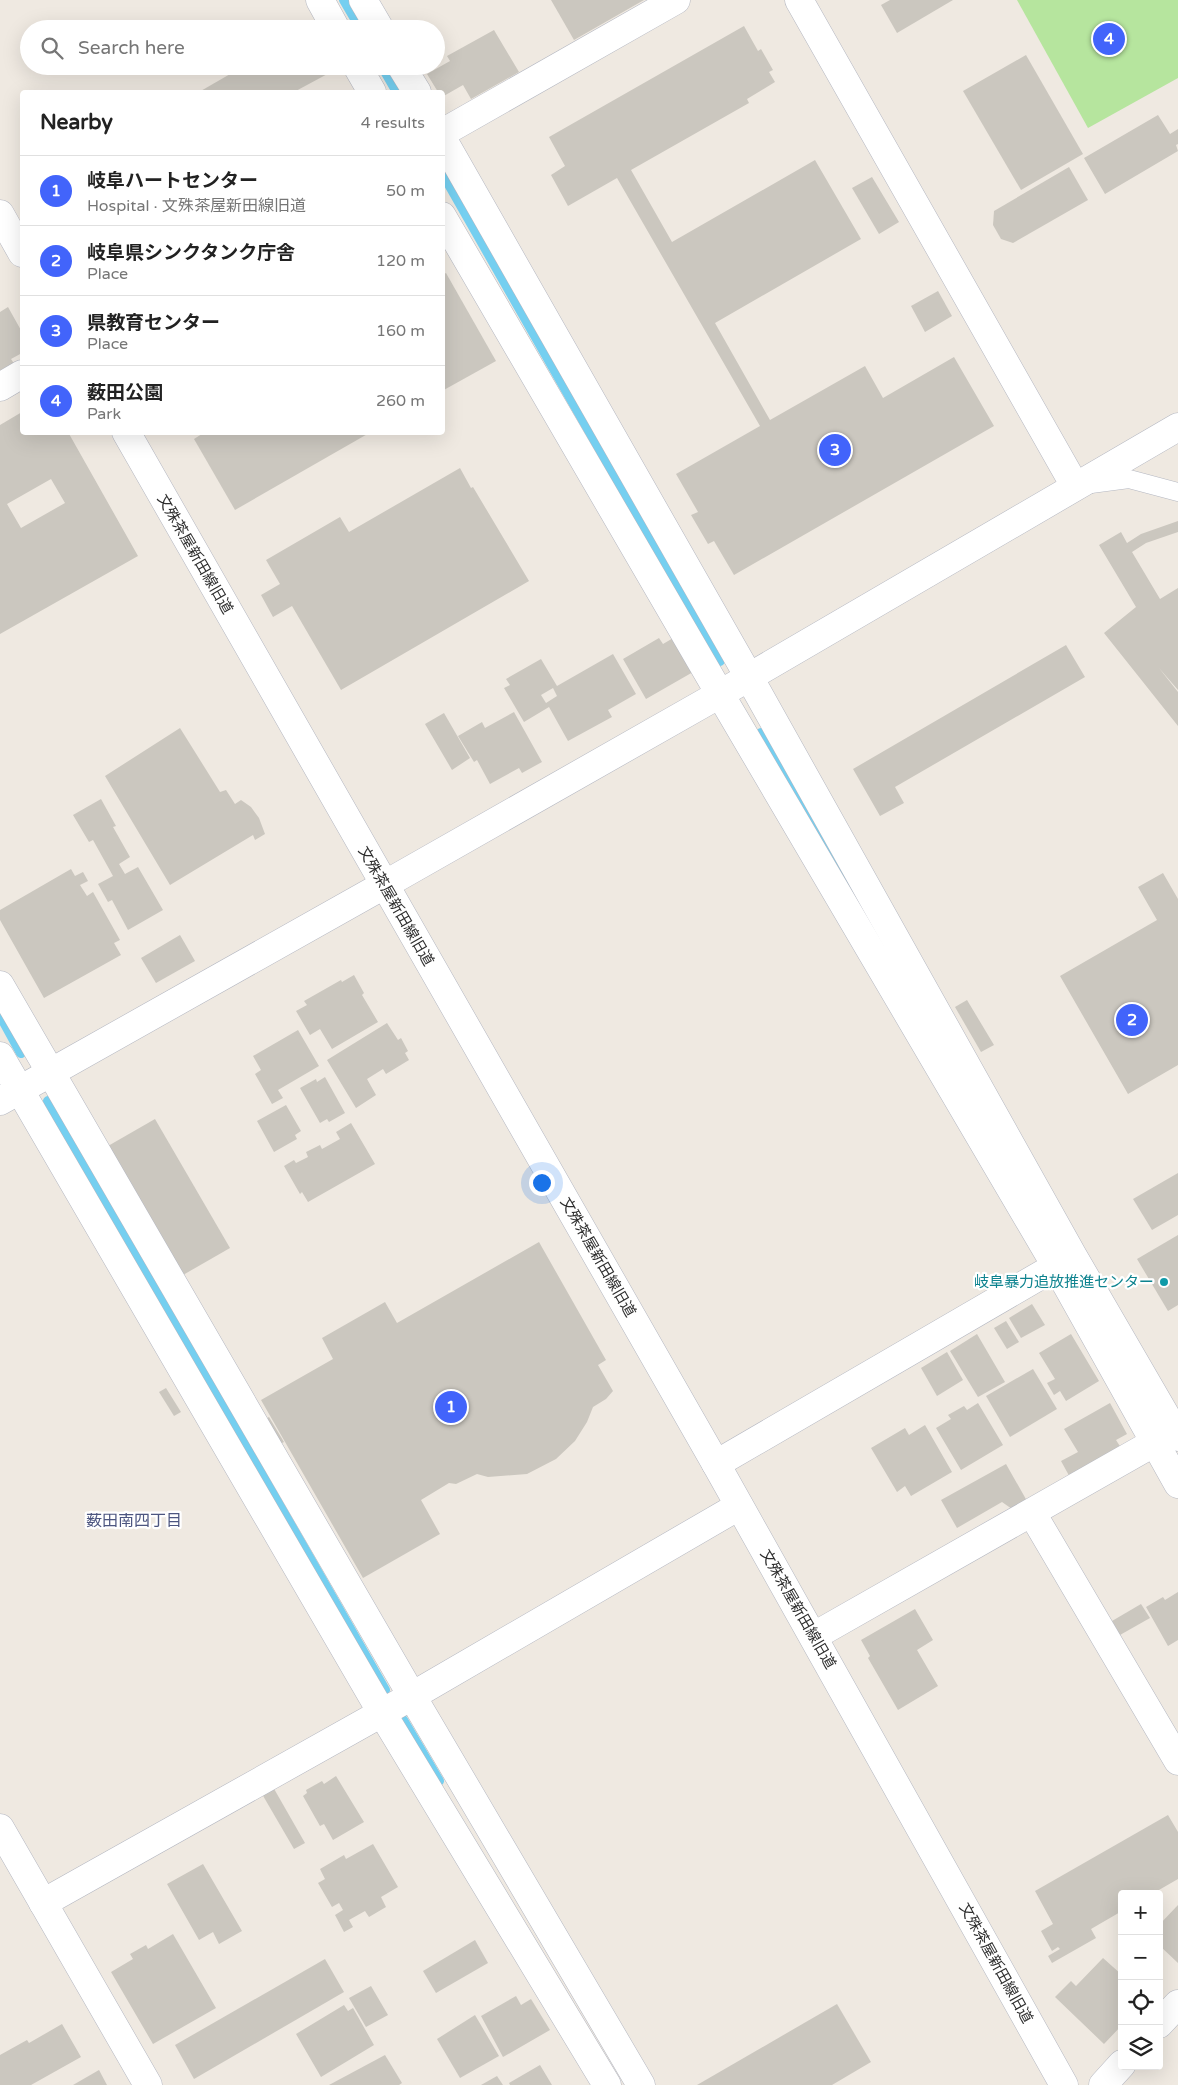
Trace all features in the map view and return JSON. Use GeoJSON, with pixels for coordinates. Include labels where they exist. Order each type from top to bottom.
{"type":"FeatureCollection","features":[{"type":"Feature","properties":{"kind":"street"},"geometry":{"type":"LineString","coordinates":[[320,0],[331,20]]}},
{"type":"Feature","properties":{"kind":"street"},"geometry":{"type":"LineString","coordinates":[[363,0],[375,20]]}},
{"type":"Feature","properties":{"kind":"street"},"geometry":{"type":"LineString","coordinates":[[445,131],[676,0]]}},
{"type":"Feature","properties":{"kind":"street"},"geometry":{"type":"LineString","coordinates":[[799,0],[1075,486]]}},
{"type":"Feature","properties":{"kind":"street"},"geometry":{"type":"LineString","coordinates":[[362,75],[371,90]]}},
{"type":"Feature","properties":{"kind":"street"},"geometry":{"type":"LineString","coordinates":[[406,75],[415,90]]}},
{"type":"Feature","properties":{"kind":"street"},"geometry":{"type":"LineString","coordinates":[[445,143],[749,677],[1065,1261]]}},
{"type":"Feature","properties":{"kind":"street"},"geometry":{"type":"LineString","coordinates":[[0,214],[20,249]]}},
{"type":"Feature","properties":{"kind":"street"},"geometry":{"type":"LineString","coordinates":[[445,221],[720,694],[1065,1261],[1169,1437],[1178,1484]]}},
{"type":"Feature","properties":{"kind":"street"},"geometry":{"type":"LineString","coordinates":[[0,387],[20,375]]}},
{"type":"Feature","properties":{"kind":"street"},"geometry":{"type":"LineString","coordinates":[[10,1095],[720,694],[1178,427]]}},
{"type":"Feature","properties":{"kind":"street","name":"文殊茶屋新田線旧道"},"geometry":{"type":"LineString","coordinates":[[128,435],[814,1636],[1064,2085]]}},
{"type":"Feature","properties":{"kind":"street"},"geometry":{"type":"LineString","coordinates":[[0,985],[412,1696],[641,2085]]}},
{"type":"Feature","properties":{"kind":"street"},"geometry":{"type":"LineString","coordinates":[[0,1056],[10,1095],[607,2085]]}},
{"type":"Feature","properties":{"kind":"street"},"geometry":{"type":"LineString","coordinates":[[716,1464],[1065,1261]]}},
{"type":"Feature","properties":{"kind":"street"},"geometry":{"type":"LineString","coordinates":[[814,1636],[1032,1512],[1169,1437]]}},
{"type":"Feature","properties":{"kind":"street"},"geometry":{"type":"LineString","coordinates":[[43,1903],[412,1696],[738,1506]]}},
{"type":"Feature","properties":{"kind":"street"},"geometry":{"type":"LineString","coordinates":[[1032,1512],[1178,1761]]}},
{"type":"Feature","properties":{"kind":"street"},"geometry":{"type":"LineString","coordinates":[[0,1828],[148,2085]]}},
{"type":"Feature","properties":{"kind":"street"},"geometry":{"type":"LineString","coordinates":[[1163,2020],[1178,2004]]}},
{"type":"Feature","properties":{"kind":"street"},"geometry":{"type":"LineString","coordinates":[[1103,2085],[1118,2068]]}},
{"type":"Feature","properties":{"kind":"lane"},"geometry":{"type":"LineString","coordinates":[[1075,486],[1129,479],[1178,492]]}},
{"type":"Feature","properties":{"kind":"green space"},"geometry":{"type":"Polygon","coordinates":[[[1017,0],[1178,0],[1178,78],[1088,128],[1017,0]]]}},
{"type":"Feature","properties":{"kind":"building"},"geometry":{"type":"Polygon","coordinates":[[[551,0],[644,0],[574,40],[551,0]]]}},
{"type":"Feature","properties":{"kind":"building"},"geometry":{"type":"Polygon","coordinates":[[[890,0],[953,0],[897,33],[881,5],[890,0]]]}},
{"type":"Feature","properties":{"kind":"building"},"geometry":{"type":"Polygon","coordinates":[[[744,26],[758,51],[761,49],[773,70],[769,72],[775,82],[747,99],[749,103],[631,170],[672,242],[815,160],[861,239],[715,323],[770,420],[865,366],[883,398],[954,357],[994,426],[734,575],[714,541],[708,544],[691,515],[698,512],[676,474],[760,426],[617,178],[568,206],[551,175],[565,166],[549,137],[744,26]]]}},
{"type":"Feature","properties":{"kind":"building"},"geometry":{"type":"Polygon","coordinates":[[[494,30],[519,72],[471,99],[463,85],[445,95],[445,90],[437,90],[428,75],[445,75],[445,64],[450,61],[447,56],[494,30]]]}},
{"type":"Feature","properties":{"kind":"building"},"geometry":{"type":"Polygon","coordinates":[[[1026,55],[1083,154],[1021,190],[963,91],[1026,55]]]}},
{"type":"Feature","properties":{"kind":"building"},"geometry":{"type":"Polygon","coordinates":[[[228,75],[326,75],[298,90],[202,90],[228,75]]]}},
{"type":"Feature","properties":{"kind":"building"},"geometry":{"type":"Polygon","coordinates":[[[1158,115],[1170,134],[1178,129],[1178,144],[1176,145],[1178,151],[1105,194],[1084,158],[1158,115]]]}},
{"type":"Feature","properties":{"kind":"building"},"geometry":{"type":"Polygon","coordinates":[[[1069,167],[1088,200],[1013,243],[1001,239],[993,225],[994,211],[1069,167]]]}},
{"type":"Feature","properties":{"kind":"building"},"geometry":{"type":"Polygon","coordinates":[[[872,177],[899,222],[879,234],[852,188],[872,177]]]}},
{"type":"Feature","properties":{"kind":"building"},"geometry":{"type":"Polygon","coordinates":[[[445,274],[496,361],[445,389],[445,274]]]}},
{"type":"Feature","properties":{"kind":"building"},"geometry":{"type":"Polygon","coordinates":[[[938,291],[952,316],[925,332],[911,306],[938,291]]]}},
{"type":"Feature","properties":{"kind":"building"},"geometry":{"type":"Polygon","coordinates":[[[8,307],[20,328],[20,354],[11,359],[15,365],[0,373],[0,312],[8,307]]]}},
{"type":"Feature","properties":{"kind":"building"},"geometry":{"type":"Polygon","coordinates":[[[20,413],[20,435],[70,435],[138,556],[0,634],[0,425],[20,413]],[[51,479],[7,504],[21,528],[65,503],[51,479]]]}},
{"type":"Feature","properties":{"kind":"building"},"geometry":{"type":"Polygon","coordinates":[[[200,435],[366,435],[235,510],[194,439],[200,435]]]}},
{"type":"Feature","properties":{"kind":"building"},"geometry":{"type":"Polygon","coordinates":[[[460,468],[529,581],[341,690],[292,606],[273,617],[261,595],[280,584],[266,560],[340,517],[349,532],[460,468]]]}},
{"type":"Feature","properties":{"kind":"building"},"geometry":{"type":"Polygon","coordinates":[[[1178,521],[1178,532],[1146,543],[1132,552],[1160,599],[1178,588],[1178,690],[1159,668],[1178,692],[1178,726],[1104,633],[1136,607],[1099,545],[1121,532],[1127,543],[1141,534],[1178,521]]]}},
{"type":"Feature","properties":{"kind":"building"},"geometry":{"type":"Polygon","coordinates":[[[680,634],[700,668],[646,699],[623,659],[659,638],[663,644],[680,634]]]}},
{"type":"Feature","properties":{"kind":"building"},"geometry":{"type":"Polygon","coordinates":[[[1066,645],[1085,677],[895,787],[904,803],[880,816],[853,769],[1066,645]]]}},
{"type":"Feature","properties":{"kind":"building"},"geometry":{"type":"Polygon","coordinates":[[[613,654],[636,694],[608,710],[612,717],[568,741],[549,707],[524,722],[504,688],[510,685],[506,679],[541,659],[557,686],[613,654]],[[553,688],[541,695],[546,703],[557,696],[553,688]]]}},
{"type":"Feature","properties":{"kind":"building"},"geometry":{"type":"Polygon","coordinates":[[[514,712],[542,762],[522,773],[519,768],[490,784],[477,760],[474,762],[458,736],[482,722],[485,728],[514,712]]]}},
{"type":"Feature","properties":{"kind":"building"},"geometry":{"type":"Polygon","coordinates":[[[444,713],[470,758],[452,770],[425,724],[444,713]]]}},
{"type":"Feature","properties":{"kind":"building"},"geometry":{"type":"Polygon","coordinates":[[[180,728],[220,792],[226,790],[235,804],[241,800],[251,807],[259,818],[265,834],[255,840],[253,835],[170,885],[105,776],[180,728]]]}},
{"type":"Feature","properties":{"kind":"building"},"geometry":{"type":"Polygon","coordinates":[[[101,799],[116,826],[113,827],[130,857],[119,864],[125,874],[138,867],[163,910],[128,930],[112,900],[108,902],[98,884],[113,876],[93,840],[89,842],[73,815],[101,799]]]}},
{"type":"Feature","properties":{"kind":"building"},"geometry":{"type":"Polygon","coordinates":[[[71,869],[75,876],[83,872],[88,881],[80,885],[87,896],[93,892],[120,940],[114,943],[121,955],[44,998],[0,920],[0,910],[71,869]]]}},
{"type":"Feature","properties":{"kind":"building"},"geometry":{"type":"Polygon","coordinates":[[[1163,873],[1178,899],[1178,1065],[1128,1094],[1060,976],[1157,920],[1138,887],[1163,873]]]}},
{"type":"Feature","properties":{"kind":"building"},"geometry":{"type":"Polygon","coordinates":[[[180,935],[195,961],[156,983],[141,958],[180,935]]]}},
{"type":"Feature","properties":{"kind":"building"},"geometry":{"type":"Polygon","coordinates":[[[354,975],[364,993],[362,995],[378,1022],[332,1049],[320,1029],[310,1035],[296,1011],[307,1005],[304,1001],[341,980],[342,982],[354,975]]]}},
{"type":"Feature","properties":{"kind":"building"},"geometry":{"type":"Polygon","coordinates":[[[967,1000],[994,1045],[981,1052],[955,1007],[967,1000]]]}},
{"type":"Feature","properties":{"kind":"building"},"geometry":{"type":"Polygon","coordinates":[[[387,1023],[398,1040],[401,1038],[408,1051],[405,1053],[409,1060],[386,1074],[383,1069],[367,1079],[376,1095],[356,1108],[327,1060],[387,1023]]]}},
{"type":"Feature","properties":{"kind":"building"},"geometry":{"type":"Polygon","coordinates":[[[298,1030],[319,1066],[278,1090],[283,1098],[272,1104],[255,1074],[261,1070],[253,1056],[298,1030]]]}},
{"type":"Feature","properties":{"kind":"building"},"geometry":{"type":"Polygon","coordinates":[[[325,1077],[345,1113],[329,1122],[327,1119],[320,1123],[300,1088],[316,1079],[317,1082],[325,1077]]]}},
{"type":"Feature","properties":{"kind":"building"},"geometry":{"type":"Polygon","coordinates":[[[286,1105],[301,1131],[295,1135],[297,1139],[274,1152],[257,1121],[286,1105]]]}},
{"type":"Feature","properties":{"kind":"building"},"geometry":{"type":"Polygon","coordinates":[[[155,1119],[230,1248],[183,1275],[108,1146],[155,1119]]]}},
{"type":"Feature","properties":{"kind":"building"},"geometry":{"type":"Polygon","coordinates":[[[351,1123],[375,1164],[308,1202],[302,1192],[300,1194],[284,1166],[294,1160],[296,1163],[308,1157],[306,1152],[320,1145],[322,1149],[340,1139],[336,1132],[351,1123]]]}},
{"type":"Feature","properties":{"kind":"building"},"geometry":{"type":"Polygon","coordinates":[[[1178,1173],[1178,1215],[1152,1230],[1133,1199],[1178,1173]]]}},
{"type":"Feature","properties":{"kind":"building","name":"岐阜暴力追放推進センター"},"geometry":{"type":"Polygon","coordinates":[[[1178,1235],[1178,1305],[1168,1311],[1137,1259],[1178,1235]]]}},
{"type":"Feature","properties":{"kind":"building"},"geometry":{"type":"Polygon","coordinates":[[[539,1242],[606,1360],[598,1365],[613,1391],[606,1399],[593,1407],[587,1422],[575,1441],[556,1459],[527,1474],[488,1477],[477,1474],[456,1484],[449,1483],[421,1500],[440,1534],[363,1578],[261,1400],[333,1359],[322,1338],[385,1302],[397,1323],[539,1242]]]}},
{"type":"Feature","properties":{"kind":"building"},"geometry":{"type":"Polygon","coordinates":[[[1032,1304],[1045,1325],[1021,1338],[1009,1318],[1032,1304]]]}},
{"type":"Feature","properties":{"kind":"building"},"geometry":{"type":"Polygon","coordinates":[[[1006,1321],[1019,1342],[1007,1349],[994,1328],[1006,1321]]]}},
{"type":"Feature","properties":{"kind":"building"},"geometry":{"type":"Polygon","coordinates":[[[977,1334],[1005,1382],[978,1397],[950,1351],[977,1334]]]}},
{"type":"Feature","properties":{"kind":"building"},"geometry":{"type":"Polygon","coordinates":[[[1071,1334],[1099,1381],[1066,1401],[1060,1391],[1054,1395],[1047,1383],[1055,1379],[1039,1353],[1071,1334]]]}},
{"type":"Feature","properties":{"kind":"building"},"geometry":{"type":"Polygon","coordinates":[[[947,1352],[963,1380],[937,1396],[921,1368],[947,1352]]]}},
{"type":"Feature","properties":{"kind":"building"},"geometry":{"type":"Polygon","coordinates":[[[1033,1369],[1057,1409],[1010,1437],[986,1396],[1033,1369]]]}},
{"type":"Feature","properties":{"kind":"building"},"geometry":{"type":"Polygon","coordinates":[[[166,1388],[181,1412],[174,1416],[159,1392],[166,1388]]]}},
{"type":"Feature","properties":{"kind":"building"},"geometry":{"type":"Polygon","coordinates":[[[978,1403],[1003,1445],[961,1470],[936,1428],[951,1419],[948,1415],[964,1406],[967,1410],[978,1403]]]}},
{"type":"Feature","properties":{"kind":"building"},"geometry":{"type":"Polygon","coordinates":[[[1110,1403],[1127,1434],[1116,1440],[1123,1451],[1072,1481],[1061,1461],[1078,1452],[1064,1429],[1110,1403]]]}},
{"type":"Feature","properties":{"kind":"building"},"geometry":{"type":"Polygon","coordinates":[[[269,1417],[284,1442],[278,1445],[264,1420],[269,1417]]]}},
{"type":"Feature","properties":{"kind":"building"},"geometry":{"type":"Polygon","coordinates":[[[925,1425],[952,1472],[911,1496],[905,1486],[897,1492],[871,1448],[905,1428],[909,1435],[925,1425]]]}},
{"type":"Feature","properties":{"kind":"building"},"geometry":{"type":"Polygon","coordinates":[[[1006,1464],[1027,1501],[1012,1509],[1002,1502],[957,1528],[941,1500],[1006,1464]]]}},
{"type":"Feature","properties":{"kind":"building"},"geometry":{"type":"Polygon","coordinates":[[[1178,1592],[1178,1640],[1168,1646],[1146,1607],[1163,1597],[1165,1600],[1178,1592]]]}},
{"type":"Feature","properties":{"kind":"building"},"geometry":{"type":"Polygon","coordinates":[[[1141,1604],[1150,1618],[1120,1635],[1112,1621],[1141,1604]]]}},
{"type":"Feature","properties":{"kind":"building"},"geometry":{"type":"Polygon","coordinates":[[[915,1609],[933,1640],[917,1650],[938,1686],[898,1710],[868,1658],[870,1656],[861,1640],[915,1609]]]}},
{"type":"Feature","properties":{"kind":"building"},"geometry":{"type":"Polygon","coordinates":[[[336,1776],[364,1822],[333,1840],[324,1824],[320,1826],[303,1796],[307,1793],[306,1790],[322,1781],[324,1784],[336,1776]]]}},
{"type":"Feature","properties":{"kind":"building"},"geometry":{"type":"Polygon","coordinates":[[[273,1787],[305,1843],[294,1849],[262,1794],[273,1787]]]}},
{"type":"Feature","properties":{"kind":"building"},"geometry":{"type":"Polygon","coordinates":[[[1168,1815],[1178,1832],[1178,1879],[1159,1890],[1118,1890],[1118,1913],[1091,1929],[1096,1938],[1052,1963],[1048,1956],[1060,1949],[1058,1947],[1052,1951],[1041,1931],[1053,1924],[1035,1891],[1168,1815]]]}},
{"type":"Feature","properties":{"kind":"building"},"geometry":{"type":"Polygon","coordinates":[[[373,1844],[398,1887],[381,1897],[386,1907],[369,1917],[365,1911],[349,1920],[353,1927],[344,1932],[335,1915],[343,1910],[339,1903],[332,1907],[318,1883],[325,1879],[320,1869],[344,1855],[346,1859],[373,1844]]]}},
{"type":"Feature","properties":{"kind":"building"},"geometry":{"type":"Polygon","coordinates":[[[203,1864],[242,1931],[219,1944],[213,1932],[199,1940],[167,1884],[203,1864]]]}},
{"type":"Feature","properties":{"kind":"building"},"geometry":{"type":"Polygon","coordinates":[[[1178,1905],[1178,1963],[1163,1949],[1163,1921],[1178,1905]]]}},
{"type":"Feature","properties":{"kind":"building"},"geometry":{"type":"Polygon","coordinates":[[[173,1934],[216,2008],[153,2044],[111,1972],[133,1959],[130,1954],[146,1945],[148,1949],[173,1934]]]}},
{"type":"Feature","properties":{"kind":"building"},"geometry":{"type":"Polygon","coordinates":[[[475,1940],[488,1963],[436,1993],[423,1971],[475,1940]]]}},
{"type":"Feature","properties":{"kind":"building"},"geometry":{"type":"Polygon","coordinates":[[[1103,1958],[1118,1971],[1118,2029],[1104,2044],[1055,1997],[1071,1981],[1076,1986],[1103,1958]]]}},
{"type":"Feature","properties":{"kind":"building"},"geometry":{"type":"Polygon","coordinates":[[[325,1959],[344,1992],[194,2079],[175,2045],[325,1959]]]}},
{"type":"Feature","properties":{"kind":"building"},"geometry":{"type":"Polygon","coordinates":[[[371,1986],[388,2015],[366,2027],[349,1998],[371,1986]]]}},
{"type":"Feature","properties":{"kind":"building"},"geometry":{"type":"Polygon","coordinates":[[[516,1996],[521,2005],[531,1999],[550,2030],[503,2057],[481,2016],[516,1996]]]}},
{"type":"Feature","properties":{"kind":"building"},"geometry":{"type":"Polygon","coordinates":[[[837,2004],[871,2062],[832,2085],[697,2085],[837,2004]]]}},
{"type":"Feature","properties":{"kind":"building"},"geometry":{"type":"Polygon","coordinates":[[[344,2005],[348,2011],[353,2008],[374,2045],[321,2077],[296,2034],[344,2005]]]}},
{"type":"Feature","properties":{"kind":"building"},"geometry":{"type":"Polygon","coordinates":[[[475,2015],[499,2056],[460,2078],[437,2039],[475,2015]]]}},
{"type":"Feature","properties":{"kind":"building"},"geometry":{"type":"Polygon","coordinates":[[[62,2024],[81,2057],[31,2085],[0,2085],[0,2055],[27,2040],[29,2043],[62,2024]]]}},
{"type":"Feature","properties":{"kind":"building"},"geometry":{"type":"Polygon","coordinates":[[[385,2055],[402,2083],[399,2085],[329,2085],[385,2055]]]}},
{"type":"Feature","properties":{"kind":"building"},"geometry":{"type":"Polygon","coordinates":[[[540,2065],[552,2085],[510,2085],[509,2083],[540,2065]]]}},
{"type":"Feature","properties":{"kind":"building"},"geometry":{"type":"Polygon","coordinates":[[[99,2070],[107,2085],[73,2085],[99,2070]]]}},
{"type":"Feature","properties":{"kind":"building"},"geometry":{"type":"Polygon","coordinates":[[[497,2076],[503,2085],[481,2085],[497,2076]]]}},
{"type":"Feature","properties":{"kind":"waterway"},"geometry":{"type":"LineString","coordinates":[[344,0],[356,20]]}},
{"type":"Feature","properties":{"kind":"waterway"},"geometry":{"type":"LineString","coordinates":[[387,75],[396,90]]}},
{"type":"Feature","properties":{"kind":"waterway"},"geometry":{"type":"LineString","coordinates":[[445,177],[720,661]]}},
{"type":"Feature","properties":{"kind":"waterway"},"geometry":{"type":"LineString","coordinates":[[761,733],[872,926]]}},
{"type":"Feature","properties":{"kind":"waterway"},"geometry":{"type":"LineString","coordinates":[[0,1015],[21,1053]]}},
{"type":"Feature","properties":{"kind":"waterway"},"geometry":{"type":"LineString","coordinates":[[48,1101],[385,1690]]}},
{"type":"Feature","properties":{"kind":"waterway"},"geometry":{"type":"LineString","coordinates":[[403,1720],[439,1781]]}},
{"type":"Feature","properties":{"kind":"place","name":"薮田公園"},"geometry":{"type":"Point","coordinates":[1109,39]}},
{"type":"Feature","properties":{"kind":"place","name":"県教育センター"},"geometry":{"type":"Point","coordinates":[835,450]}},
{"type":"Feature","properties":{"kind":"place","name":"岐阜県シンクタンク庁舎"},"geometry":{"type":"Point","coordinates":[1132,1020]}},
{"type":"Feature","properties":{"kind":"place","name":"岐阜暴力追放推進センター"},"geometry":{"type":"Point","coordinates":[1164,1282]}},
{"type":"Feature","properties":{"kind":"place","name":"岐阜ハートセンター"},"geometry":{"type":"Point","coordinates":[451,1407]}},
{"type":"Feature","properties":{"kind":"district","name":"薮田南四丁目"},"geometry":{"type":"Point","coordinates":[134,1521]}}]}
